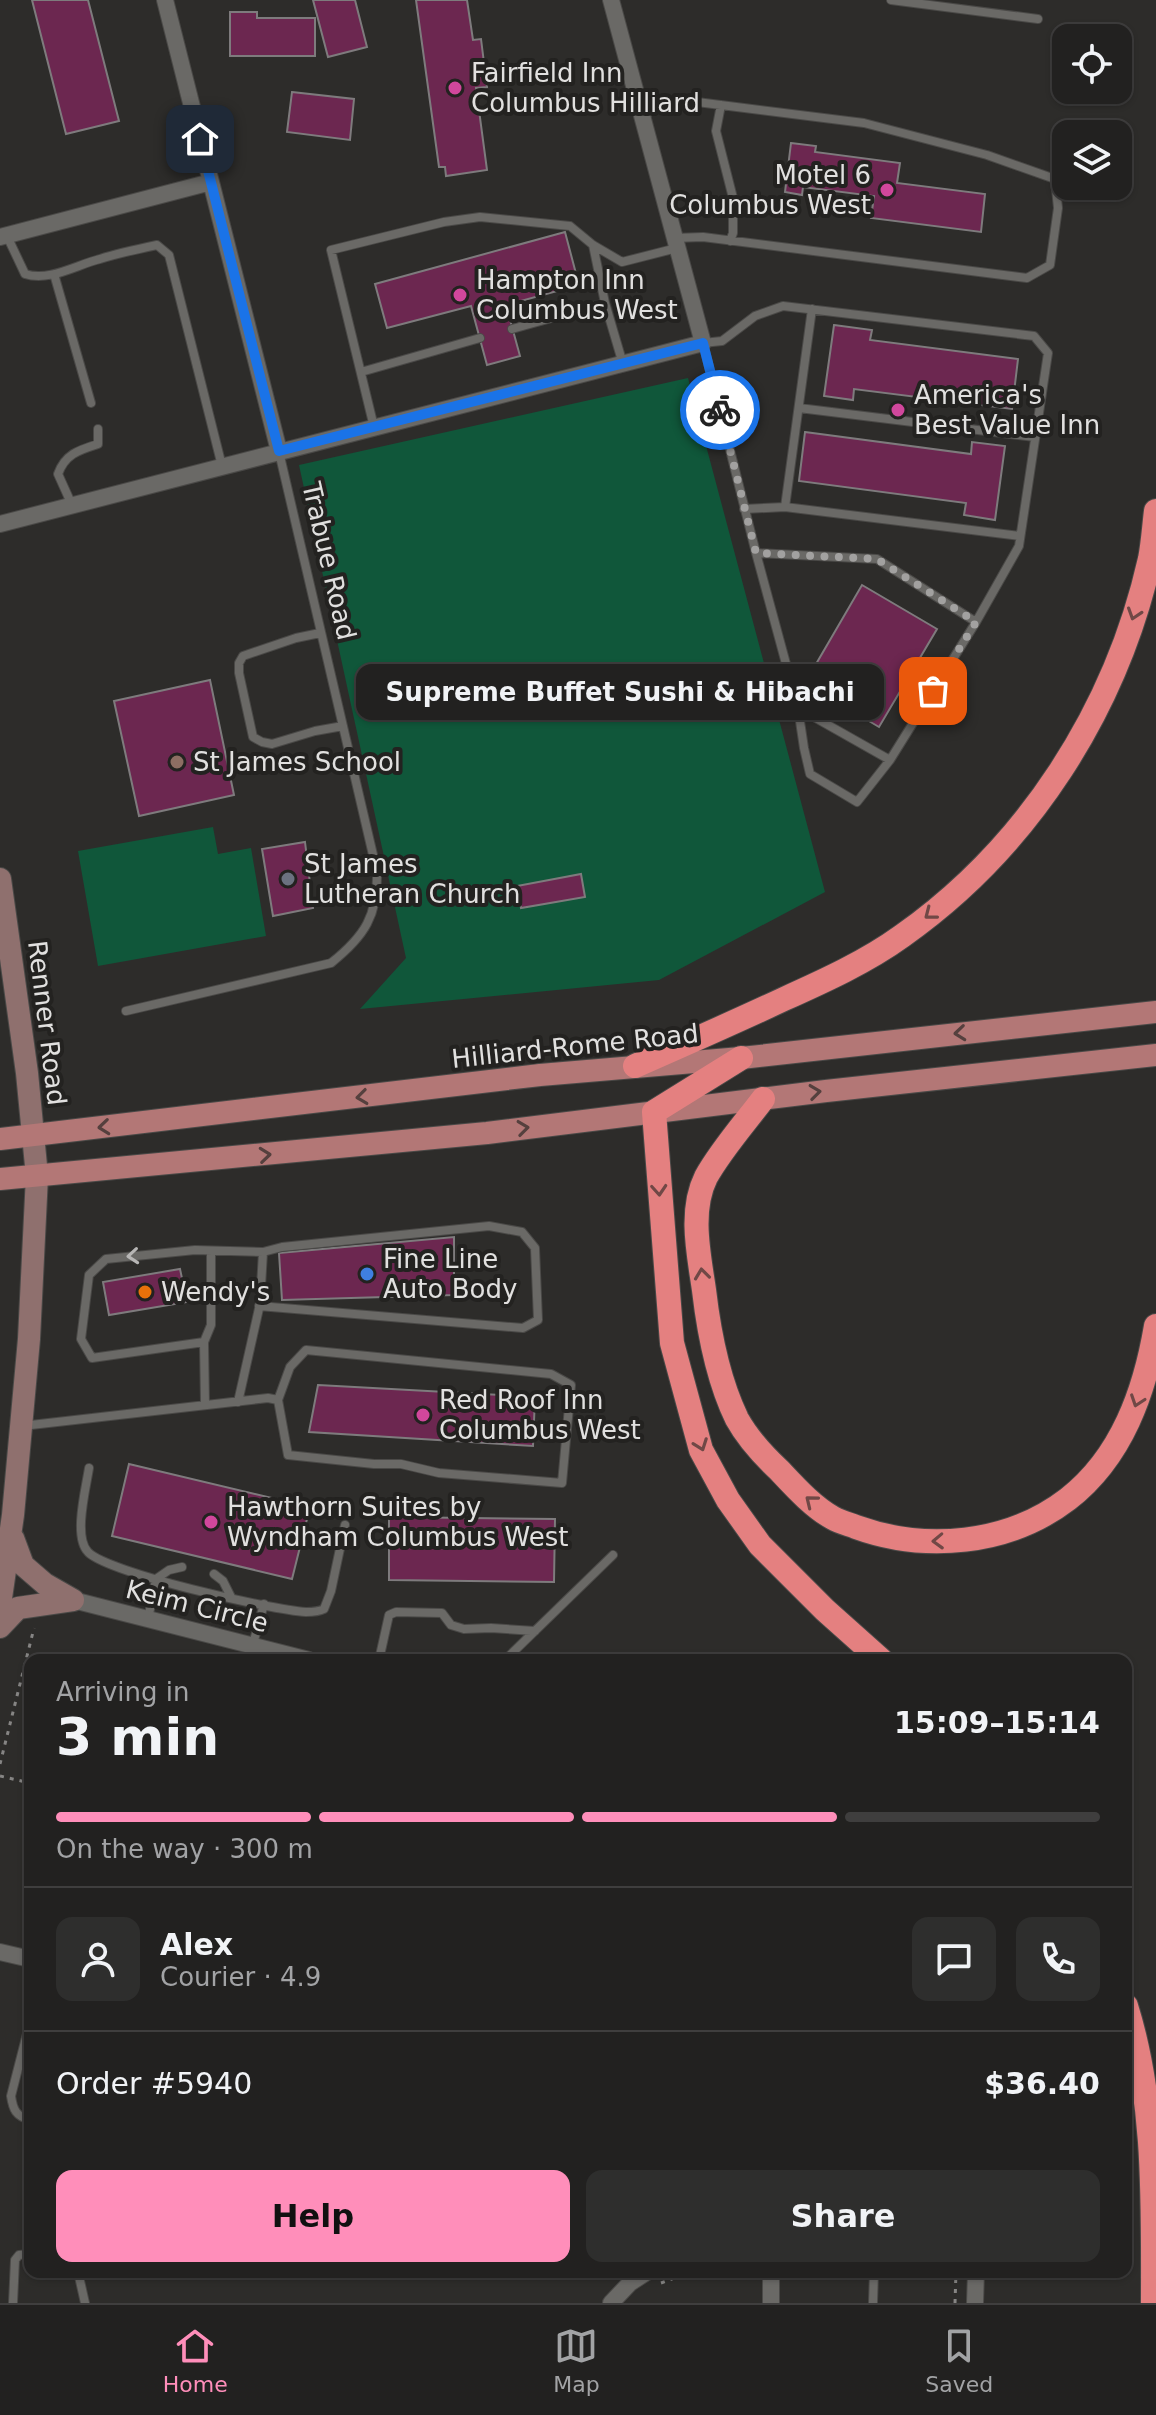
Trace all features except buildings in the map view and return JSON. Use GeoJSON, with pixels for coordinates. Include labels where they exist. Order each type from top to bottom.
{"type":"FeatureCollection","features":[{"type":"Feature","properties":{"kind":"highway"},"geometry":{"type":"LineString","coordinates":[[635,1066],[846,969],[901,937],[989,863],[1049,790],[1083,732],[1115,667],[1135,613],[1150,557],[1156,511]]}},
{"type":"Feature","properties":{"kind":"highway"},"geometry":{"type":"LineString","coordinates":[[741,1058],[654,1112],[672,1343],[701,1450],[728,1500],[760,1545],[874,1654]]}},
{"type":"Feature","properties":{"kind":"highway"},"geometry":{"type":"LineString","coordinates":[[763,1099],[706,1179],[698,1208],[698,1242],[707,1314],[728,1396],[738,1421],[798,1490],[832,1518],[880,1535],[919,1542],[958,1541],[998,1534],[1038,1518],[1069,1498],[1096,1471],[1119,1441],[1137,1404],[1156,1326]]}},
{"type":"Feature","properties":{"kind":"highway"},"geometry":{"type":"LineString","coordinates":[[1132,2033],[1145,2090],[1153,2159],[1153,2303]]}},
{"type":"Feature","properties":{"kind":"main road","name":"Renner Road"},"geometry":{"type":"LineString","coordinates":[[0,879],[5,950],[27,1073],[37,1176],[34,1271],[22,1426],[14,1454],[11,1533],[0,1605]]}},
{"type":"Feature","properties":{"kind":"main road","name":"Hilliard-Rome Road"},"geometry":{"type":"LineString","coordinates":[[0,1139],[540,1075],[741,1058],[1156,1012]]}},
{"type":"Feature","properties":{"kind":"main road"},"geometry":{"type":"LineString","coordinates":[[0,1179],[487,1133],[1156,1055]]}},
{"type":"Feature","properties":{"kind":"main road"},"geometry":{"type":"LineString","coordinates":[[11,1533],[23,1565],[45,1584],[73,1600]]}},
{"type":"Feature","properties":{"kind":"main road"},"geometry":{"type":"LineString","coordinates":[[0,1627],[18,1608],[73,1600]]}},
{"type":"Feature","properties":{"kind":"street"},"geometry":{"type":"LineString","coordinates":[[0,524],[703,343],[611,0]]}},
{"type":"Feature","properties":{"kind":"street","name":"Trabue Road"},"geometry":{"type":"LineString","coordinates":[[170,1],[211,182],[279,451]]}},
{"type":"Feature","properties":{"kind":"street"},"geometry":{"type":"LineString","coordinates":[[4,237],[211,182]]}},
{"type":"Feature","properties":{"kind":"street","name":"Keim Circle"},"geometry":{"type":"LineString","coordinates":[[73,1600],[288,1654]]}},
{"type":"Feature","properties":{"kind":"street"},"geometry":{"type":"LineString","coordinates":[[0,1952],[24,1958]]}},
{"type":"Feature","properties":{"kind":"street"},"geometry":{"type":"LineString","coordinates":[[611,2303],[630,2283],[652,2278]]}},
{"type":"Feature","properties":{"kind":"street"},"geometry":{"type":"LineString","coordinates":[[771,2278],[771,2303]]}},
{"type":"Feature","properties":{"kind":"street"},"geometry":{"type":"LineString","coordinates":[[975,2303],[976,2278]]}},
{"type":"Feature","properties":{"kind":"lane"},"geometry":{"type":"LineString","coordinates":[[891,0],[1038,19]]}},
{"type":"Feature","properties":{"kind":"lane"},"geometry":{"type":"LineString","coordinates":[[374,427],[331,250],[444,222],[480,217],[570,226],[593,245],[622,262],[703,237],[1027,278],[1050,265],[1058,208],[1055,179],[987,155],[864,123],[697,102],[659,106],[642,117]]}},
{"type":"Feature","properties":{"kind":"lane"},"geometry":{"type":"LineString","coordinates":[[721,105],[716,131],[733,198],[733,233],[730,241]]}},
{"type":"Feature","properties":{"kind":"lane"},"geometry":{"type":"LineString","coordinates":[[4,237],[25,274],[34,277],[157,245],[169,255],[222,466]]}},
{"type":"Feature","properties":{"kind":"lane"},"geometry":{"type":"LineString","coordinates":[[593,245],[605,303],[623,364]]}},
{"type":"Feature","properties":{"kind":"lane"},"geometry":{"type":"LineString","coordinates":[[54,274],[91,403]]}},
{"type":"Feature","properties":{"kind":"lane"},"geometry":{"type":"LineString","coordinates":[[512,329],[605,303]]}},
{"type":"Feature","properties":{"kind":"lane"},"geometry":{"type":"LineString","coordinates":[[783,306],[1034,336],[1048,353],[1019,546],[976,622],[890,760],[857,802],[810,774],[798,708],[703,343],[722,341],[755,316],[783,306]]}},
{"type":"Feature","properties":{"kind":"lane"},"geometry":{"type":"LineString","coordinates":[[785,507],[812,309]]}},
{"type":"Feature","properties":{"kind":"lane"},"geometry":{"type":"LineString","coordinates":[[361,372],[480,338]]}},
{"type":"Feature","properties":{"kind":"lane"},"geometry":{"type":"LineString","coordinates":[[799,408],[1035,437]]}},
{"type":"Feature","properties":{"kind":"lane"},"geometry":{"type":"LineString","coordinates":[[72,505],[58,474],[62,461],[81,449],[98,444],[98,429]]}},
{"type":"Feature","properties":{"kind":"lane","name":"Trabue Road"},"geometry":{"type":"LineString","coordinates":[[126,1011],[331,963],[353,946],[370,921],[378,894],[377,872],[279,451]]}},
{"type":"Feature","properties":{"kind":"lane"},"geometry":{"type":"LineString","coordinates":[[744,509],[785,507],[1020,536]]}},
{"type":"Feature","properties":{"kind":"lane"},"geometry":{"type":"LineString","coordinates":[[756,553],[877,559],[976,622]]}},
{"type":"Feature","properties":{"kind":"lane"},"geometry":{"type":"LineString","coordinates":[[320,633],[243,656],[239,673],[253,737],[272,744],[343,726]]}},
{"type":"Feature","properties":{"kind":"lane"},"geometry":{"type":"LineString","coordinates":[[798,708],[890,760]]}},
{"type":"Feature","properties":{"kind":"lane"},"geometry":{"type":"LineString","coordinates":[[204,1342],[92,1358],[81,1339],[89,1275],[106,1259],[211,1251],[263,1252],[282,1247],[489,1226],[522,1232],[535,1248],[538,1320],[523,1328],[259,1306]]}},
{"type":"Feature","properties":{"kind":"lane"},"geometry":{"type":"LineString","coordinates":[[205,1405],[204,1342],[211,1325],[211,1251]]}},
{"type":"Feature","properties":{"kind":"lane"},"geometry":{"type":"LineString","coordinates":[[238,1402],[259,1306],[263,1252]]}},
{"type":"Feature","properties":{"kind":"lane"},"geometry":{"type":"LineString","coordinates":[[306,1350],[551,1374],[571,1385],[562,1483],[439,1473],[401,1464],[288,1455],[278,1400],[290,1367],[306,1350]]}},
{"type":"Feature","properties":{"kind":"lane"},"geometry":{"type":"LineString","coordinates":[[22,1426],[268,1398],[278,1400]]}},
{"type":"Feature","properties":{"kind":"lane"},"geometry":{"type":"LineString","coordinates":[[89,1468],[80,1527],[80,1539],[86,1551],[101,1561],[156,1579],[231,1597],[305,1612],[324,1609],[331,1591],[345,1525]]}},
{"type":"Feature","properties":{"kind":"lane"},"geometry":{"type":"LineString","coordinates":[[511,1654],[613,1555]]}},
{"type":"Feature","properties":{"kind":"lane"},"geometry":{"type":"LineString","coordinates":[[148,1619],[156,1579],[169,1570],[182,1567]]}},
{"type":"Feature","properties":{"kind":"lane"},"geometry":{"type":"LineString","coordinates":[[214,1574],[223,1581],[231,1597]]}},
{"type":"Feature","properties":{"kind":"lane"},"geometry":{"type":"LineString","coordinates":[[253,1644],[264,1604]]}},
{"type":"Feature","properties":{"kind":"lane"},"geometry":{"type":"LineString","coordinates":[[380,1654],[389,1615],[396,1612],[442,1613],[451,1625],[464,1629],[535,1631]]}},
{"type":"Feature","properties":{"kind":"lane"},"geometry":{"type":"LineString","coordinates":[[24,2045],[11,2096],[12,2107],[24,2118]]}},
{"type":"Feature","properties":{"kind":"lane"},"geometry":{"type":"LineString","coordinates":[[13,2303],[15,2260],[24,2255]]}},
{"type":"Feature","properties":{"kind":"lane"},"geometry":{"type":"LineString","coordinates":[[79,2278],[85,2303]]}},
{"type":"Feature","properties":{"kind":"lane"},"geometry":{"type":"LineString","coordinates":[[873,2303],[874,2278]]}},
{"type":"Feature","properties":{"kind":"path"},"geometry":{"type":"LineString","coordinates":[[27,1654],[35,1623]]}},
{"type":"Feature","properties":{"kind":"path"},"geometry":{"type":"LineString","coordinates":[[0,1764],[24,1667]]}},
{"type":"Feature","properties":{"kind":"path"},"geometry":{"type":"LineString","coordinates":[[0,1776],[24,1782]]}},
{"type":"Feature","properties":{"kind":"path"},"geometry":{"type":"LineString","coordinates":[[955,2303],[956,2278]]}},
{"type":"Feature","properties":{"kind":"green space"},"geometry":{"type":"Polygon","coordinates":[[[688,378],[825,892],[659,980],[360,1009],[406,958],[299,465],[688,378]]]}},
{"type":"Feature","properties":{"kind":"green space"},"geometry":{"type":"Polygon","coordinates":[[[213,827],[218,854],[251,848],[266,936],[98,966],[78,851],[213,827]]]}},
{"type":"Feature","properties":{"kind":"way so far"},"geometry":{"type":"LineString","coordinates":[[720,410],[756,553],[877,559],[976,622],[933,691]]}},
{"type":"Feature","properties":{"kind":"place","name":"Fairfield Inn Columbus Hilliard"},"geometry":{"type":"Point","coordinates":[455,88]}},
{"type":"Feature","properties":{"kind":"place","name":"Motel 6 Columbus West"},"geometry":{"type":"Point","coordinates":[887,190]}},
{"type":"Feature","properties":{"kind":"place","name":"Hampton Inn Columbus West"},"geometry":{"type":"Point","coordinates":[460,295]}},
{"type":"Feature","properties":{"kind":"place","name":"America's Best Value Inn"},"geometry":{"type":"Point","coordinates":[898,410]}},
{"type":"Feature","properties":{"kind":"place","name":"Supreme Buffet Sushi & Hibachi"},"geometry":{"type":"Point","coordinates":[933,691]}},
{"type":"Feature","properties":{"kind":"place","name":"St James School"},"geometry":{"type":"Point","coordinates":[177,762]}},
{"type":"Feature","properties":{"kind":"place","name":"St James Lutheran Church"},"geometry":{"type":"Point","coordinates":[288,879]}},
{"type":"Feature","properties":{"kind":"place","name":"Fine Line Auto Body"},"geometry":{"type":"Point","coordinates":[367,1274]}},
{"type":"Feature","properties":{"kind":"place","name":"Wendy's"},"geometry":{"type":"Point","coordinates":[145,1292]}},
{"type":"Feature","properties":{"kind":"place","name":"Red Roof Inn Columbus West"},"geometry":{"type":"Point","coordinates":[423,1415]}},
{"type":"Feature","properties":{"kind":"place","name":"Hawthorn Suites by Wyndham Columbus West"},"geometry":{"type":"Point","coordinates":[211,1522]}},
{"type":"Feature","properties":{"kind":"route"},"geometry":{"type":"LineString","coordinates":[[200,139],[279,451],[703,343],[720,410]]}}]}
